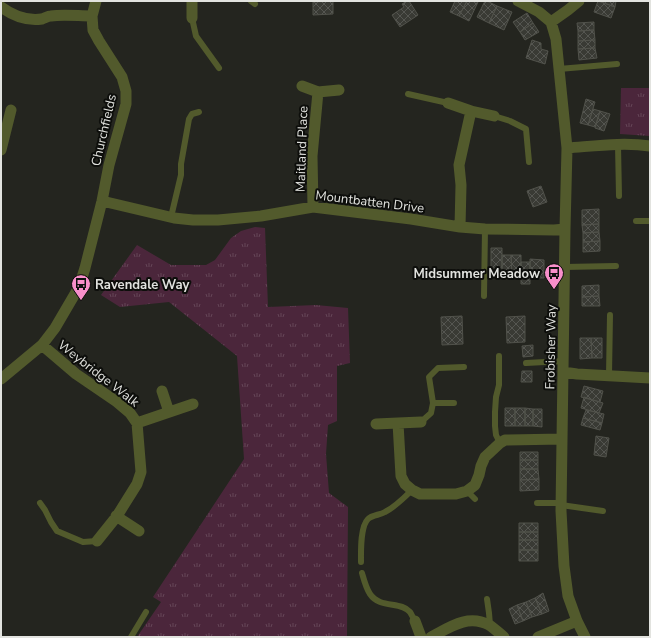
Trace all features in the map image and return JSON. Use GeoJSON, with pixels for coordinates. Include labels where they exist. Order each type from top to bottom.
{"type":"FeatureCollection","features":[{"type":"Feature","properties":{"kind":"street","name":"Churchfields"},"geometry":{"type":"LineString","coordinates":[[96,1],[92,16],[93,30],[122,78],[126,91],[126,104],[109,165],[102,201]]}},
{"type":"Feature","properties":{"kind":"street"},"geometry":{"type":"LineString","coordinates":[[192,1],[192,18]]}},
{"type":"Feature","properties":{"kind":"street"},"geometry":{"type":"LineString","coordinates":[[518,1],[539,12],[551,22],[579,1]]}},
{"type":"Feature","properties":{"kind":"street"},"geometry":{"type":"LineString","coordinates":[[1,7],[7,12],[20,17],[28,18],[43,18],[51,16],[92,16]]}},
{"type":"Feature","properties":{"kind":"street","name":"Frobisher Way"},"geometry":{"type":"LineString","coordinates":[[551,22],[556,39],[567,148],[561,504],[564,566],[568,596],[577,621],[585,637]]}},
{"type":"Feature","properties":{"kind":"street","name":"Maitland Place"},"geometry":{"type":"LineString","coordinates":[[302,86],[318,92],[339,90]]}},
{"type":"Feature","properties":{"kind":"street","name":"Maitland Place"},"geometry":{"type":"LineString","coordinates":[[313,207],[312,156],[318,92]]}},
{"type":"Feature","properties":{"kind":"street"},"geometry":{"type":"LineString","coordinates":[[448,103],[494,116]]}},
{"type":"Feature","properties":{"kind":"street"},"geometry":{"type":"LineString","coordinates":[[1,150],[11,110]]}},
{"type":"Feature","properties":{"kind":"street"},"geometry":{"type":"LineString","coordinates":[[460,227],[461,185],[459,165],[472,111]]}},
{"type":"Feature","properties":{"kind":"street"},"geometry":{"type":"LineString","coordinates":[[567,148],[636,144],[650,146]]}},
{"type":"Feature","properties":{"kind":"street"},"geometry":{"type":"LineString","coordinates":[[1,378],[42,345],[55,328],[79,287],[102,201]]}},
{"type":"Feature","properties":{"kind":"street","name":"Mountbatten Drive"},"geometry":{"type":"LineString","coordinates":[[102,201],[171,218],[193,220],[218,220],[261,216],[313,207],[411,219],[460,227],[485,229],[565,229]]}},
{"type":"Feature","properties":{"kind":"street","name":"Weybridge Walk"},"geometry":{"type":"LineString","coordinates":[[42,345],[76,374],[117,402],[130,413],[137,423],[141,472],[137,484],[97,541]]}},
{"type":"Feature","properties":{"kind":"street"},"geometry":{"type":"LineString","coordinates":[[564,372],[650,378]]}},
{"type":"Feature","properties":{"kind":"street"},"geometry":{"type":"LineString","coordinates":[[162,391],[169,412]]}},
{"type":"Feature","properties":{"kind":"street","name":"Weybridge Walk"},"geometry":{"type":"LineString","coordinates":[[137,423],[193,404]]}},
{"type":"Feature","properties":{"kind":"street"},"geometry":{"type":"LineString","coordinates":[[376,424],[421,422]]}},
{"type":"Feature","properties":{"kind":"street"},"geometry":{"type":"LineString","coordinates":[[398,423],[400,476],[405,484],[420,494],[471,495],[485,457],[505,440],[562,439]]}},
{"type":"Feature","properties":{"kind":"street"},"geometry":{"type":"LineString","coordinates":[[116,516],[139,531]]}},
{"type":"Feature","properties":{"kind":"street"},"geometry":{"type":"LineString","coordinates":[[431,637],[453,625],[476,620],[490,625],[504,637]]}},
{"type":"Feature","properties":{"kind":"street"},"geometry":{"type":"LineString","coordinates":[[415,621],[421,637]]}},
{"type":"Feature","properties":{"kind":"street"},"geometry":{"type":"LineString","coordinates":[[538,637],[577,621]]}},
{"type":"Feature","properties":{"kind":"lane"},"geometry":{"type":"LineString","coordinates":[[192,18],[196,36],[219,68]]}},
{"type":"Feature","properties":{"kind":"lane"},"geometry":{"type":"LineString","coordinates":[[559,69],[617,64]]}},
{"type":"Feature","properties":{"kind":"lane"},"geometry":{"type":"LineString","coordinates":[[408,94],[448,103]]}},
{"type":"Feature","properties":{"kind":"lane"},"geometry":{"type":"LineString","coordinates":[[171,218],[181,175],[181,164],[189,119],[192,114],[199,112]]}},
{"type":"Feature","properties":{"kind":"lane"},"geometry":{"type":"LineString","coordinates":[[494,116],[510,121],[526,129],[529,162]]}},
{"type":"Feature","properties":{"kind":"lane"},"geometry":{"type":"LineString","coordinates":[[618,145],[619,196]]}},
{"type":"Feature","properties":{"kind":"lane"},"geometry":{"type":"LineString","coordinates":[[636,221],[650,221]]}},
{"type":"Feature","properties":{"kind":"lane"},"geometry":{"type":"LineString","coordinates":[[484,296],[485,229]]}},
{"type":"Feature","properties":{"kind":"lane"},"geometry":{"type":"LineString","coordinates":[[564,267],[616,266]]}},
{"type":"Feature","properties":{"kind":"lane"},"geometry":{"type":"LineString","coordinates":[[609,375],[610,315]]}},
{"type":"Feature","properties":{"kind":"lane"},"geometry":{"type":"LineString","coordinates":[[499,356],[499,385],[494,412],[494,426],[500,443]]}},
{"type":"Feature","properties":{"kind":"lane"},"geometry":{"type":"LineString","coordinates":[[526,362],[564,361]]}},
{"type":"Feature","properties":{"kind":"lane"},"geometry":{"type":"LineString","coordinates":[[421,422],[431,413],[433,403],[429,377],[438,368],[464,367]]}},
{"type":"Feature","properties":{"kind":"lane"},"geometry":{"type":"LineString","coordinates":[[433,403],[454,404]]}},
{"type":"Feature","properties":{"kind":"lane"},"geometry":{"type":"LineString","coordinates":[[361,562],[362,536],[364,526],[368,519],[395,506],[412,490]]}},
{"type":"Feature","properties":{"kind":"lane"},"geometry":{"type":"LineString","coordinates":[[537,503],[561,504],[603,511]]}},
{"type":"Feature","properties":{"kind":"lane"},"geometry":{"type":"LineString","coordinates":[[40,504],[57,531],[83,542],[97,541]]}},
{"type":"Feature","properties":{"kind":"lane"},"geometry":{"type":"LineString","coordinates":[[362,573],[371,595],[379,602],[400,606],[409,611],[415,621]]}},
{"type":"Feature","properties":{"kind":"lane"},"geometry":{"type":"LineString","coordinates":[[487,600],[490,614],[490,625]]}},
{"type":"Feature","properties":{"kind":"lane"},"geometry":{"type":"LineString","coordinates":[[130,637],[146,612]]}},
{"type":"Feature","properties":{"kind":"green space"},"geometry":{"type":"Polygon","coordinates":[[[621,88],[650,88],[650,136],[620,134],[621,88]]]}},
{"type":"Feature","properties":{"kind":"green space"},"geometry":{"type":"Polygon","coordinates":[[[255,227],[265,228],[268,307],[316,305],[348,308],[350,363],[337,366],[337,421],[328,425],[326,454],[329,493],[348,507],[347,637],[137,637],[161,602],[153,597],[244,459],[237,356],[169,302],[120,307],[101,295],[137,245],[171,265],[206,265],[215,260],[231,238],[241,231],[255,227]]]}},
{"type":"Feature","properties":{"kind":"building"},"geometry":{"type":"Polygon","coordinates":[[[333,1],[333,14],[313,15],[313,2],[333,1]]]}},
{"type":"Feature","properties":{"kind":"building"},"geometry":{"type":"Polygon","coordinates":[[[409,1],[418,15],[400,27],[392,15],[404,7],[402,4],[409,1]]]}},
{"type":"Feature","properties":{"kind":"building"},"geometry":{"type":"Polygon","coordinates":[[[455,1],[467,1],[459,16],[450,12],[455,1]]]}},
{"type":"Feature","properties":{"kind":"building"},"geometry":{"type":"Polygon","coordinates":[[[467,1],[478,2],[469,21],[459,16],[467,1]]]}},
{"type":"Feature","properties":{"kind":"building"},"geometry":{"type":"Polygon","coordinates":[[[485,1],[497,6],[489,23],[477,17],[485,1]]]}},
{"type":"Feature","properties":{"kind":"building"},"geometry":{"type":"Polygon","coordinates":[[[598,1],[615,7],[611,18],[594,12],[598,1]]]}},
{"type":"Feature","properties":{"kind":"building"},"geometry":{"type":"Polygon","coordinates":[[[599,1],[616,1],[615,7],[599,1]]]}},
{"type":"Feature","properties":{"kind":"building"},"geometry":{"type":"Polygon","coordinates":[[[497,6],[512,12],[504,30],[489,23],[497,6]]]}},
{"type":"Feature","properties":{"kind":"building"},"geometry":{"type":"Polygon","coordinates":[[[527,13],[533,23],[520,32],[513,22],[527,13]]]}},
{"type":"Feature","properties":{"kind":"building"},"geometry":{"type":"Polygon","coordinates":[[[594,22],[594,30],[578,31],[577,23],[594,22]]]}},
{"type":"Feature","properties":{"kind":"building"},"geometry":{"type":"Polygon","coordinates":[[[533,23],[539,32],[525,40],[520,32],[533,23]]]}},
{"type":"Feature","properties":{"kind":"building"},"geometry":{"type":"Polygon","coordinates":[[[594,30],[595,40],[578,41],[578,31],[594,30]]]}},
{"type":"Feature","properties":{"kind":"building"},"geometry":{"type":"Polygon","coordinates":[[[532,40],[541,43],[541,49],[548,51],[545,64],[526,58],[532,40]]]}},
{"type":"Feature","properties":{"kind":"building"},"geometry":{"type":"Polygon","coordinates":[[[595,40],[595,48],[578,49],[578,41],[595,40]]]}},
{"type":"Feature","properties":{"kind":"building"},"geometry":{"type":"Polygon","coordinates":[[[595,48],[597,58],[579,60],[578,49],[595,48]]]}},
{"type":"Feature","properties":{"kind":"building"},"geometry":{"type":"Polygon","coordinates":[[[586,99],[595,102],[588,125],[580,123],[586,99]]]}},
{"type":"Feature","properties":{"kind":"building"},"geometry":{"type":"Polygon","coordinates":[[[593,109],[600,111],[595,127],[588,125],[593,109]]]}},
{"type":"Feature","properties":{"kind":"building"},"geometry":{"type":"Polygon","coordinates":[[[600,111],[610,114],[604,131],[595,128],[600,111]]]}},
{"type":"Feature","properties":{"kind":"building"},"geometry":{"type":"Polygon","coordinates":[[[541,186],[547,202],[533,207],[527,191],[541,186]]]}},
{"type":"Feature","properties":{"kind":"building"},"geometry":{"type":"Polygon","coordinates":[[[599,209],[599,224],[582,225],[582,210],[599,209]]]}},
{"type":"Feature","properties":{"kind":"building"},"geometry":{"type":"Polygon","coordinates":[[[599,224],[599,232],[583,233],[582,225],[599,224]]]}},
{"type":"Feature","properties":{"kind":"building"},"geometry":{"type":"Polygon","coordinates":[[[599,232],[600,241],[583,242],[583,233],[599,232]]]}},
{"type":"Feature","properties":{"kind":"building"},"geometry":{"type":"Polygon","coordinates":[[[600,241],[600,251],[583,252],[583,242],[600,241]]]}},
{"type":"Feature","properties":{"kind":"building"},"geometry":{"type":"Polygon","coordinates":[[[491,248],[502,248],[502,268],[491,268],[491,248]]]}},
{"type":"Feature","properties":{"kind":"building"},"geometry":{"type":"Polygon","coordinates":[[[502,255],[511,255],[512,276],[502,276],[502,255]]]}},
{"type":"Feature","properties":{"kind":"building"},"geometry":{"type":"Polygon","coordinates":[[[511,255],[521,255],[521,275],[512,276],[511,255]]]}},
{"type":"Feature","properties":{"kind":"building"},"geometry":{"type":"Polygon","coordinates":[[[530,259],[544,260],[544,278],[530,278],[530,259]]]}},
{"type":"Feature","properties":{"kind":"building"},"geometry":{"type":"Polygon","coordinates":[[[521,262],[530,262],[530,284],[521,284],[521,262]]]}},
{"type":"Feature","properties":{"kind":"building"},"geometry":{"type":"Polygon","coordinates":[[[599,285],[599,296],[582,297],[582,286],[599,285]]]}},
{"type":"Feature","properties":{"kind":"building"},"geometry":{"type":"Polygon","coordinates":[[[599,296],[600,306],[582,306],[582,297],[599,296]]]}},
{"type":"Feature","properties":{"kind":"building"},"geometry":{"type":"Polygon","coordinates":[[[462,316],[463,344],[442,345],[441,317],[462,316]]]}},
{"type":"Feature","properties":{"kind":"building"},"geometry":{"type":"Polygon","coordinates":[[[525,316],[525,342],[507,343],[506,317],[525,316]]]}},
{"type":"Feature","properties":{"kind":"building"},"geometry":{"type":"Polygon","coordinates":[[[580,338],[591,338],[592,358],[580,359],[580,338]]]}},
{"type":"Feature","properties":{"kind":"building"},"geometry":{"type":"Polygon","coordinates":[[[591,338],[602,338],[602,358],[592,358],[591,338]]]}},
{"type":"Feature","properties":{"kind":"building"},"geometry":{"type":"Polygon","coordinates":[[[533,345],[533,356],[523,357],[522,346],[533,345]]]}},
{"type":"Feature","properties":{"kind":"building"},"geometry":{"type":"Polygon","coordinates":[[[522,371],[532,371],[532,382],[521,382],[522,371]]]}},
{"type":"Feature","properties":{"kind":"building"},"geometry":{"type":"Polygon","coordinates":[[[584,386],[603,391],[600,402],[581,397],[584,386]]]}},
{"type":"Feature","properties":{"kind":"building"},"geometry":{"type":"Polygon","coordinates":[[[584,397],[603,403],[599,413],[581,408],[584,397]]]}},
{"type":"Feature","properties":{"kind":"building"},"geometry":{"type":"Polygon","coordinates":[[[505,408],[515,408],[515,426],[505,426],[505,408]]]}},
{"type":"Feature","properties":{"kind":"building"},"geometry":{"type":"Polygon","coordinates":[[[515,408],[525,408],[525,426],[515,426],[515,408]]]}},
{"type":"Feature","properties":{"kind":"building"},"geometry":{"type":"Polygon","coordinates":[[[525,408],[533,409],[533,426],[525,426],[525,408]]]}},
{"type":"Feature","properties":{"kind":"building"},"geometry":{"type":"Polygon","coordinates":[[[533,409],[542,409],[542,427],[533,426],[533,409]]]}},
{"type":"Feature","properties":{"kind":"building"},"geometry":{"type":"Polygon","coordinates":[[[586,410],[604,414],[602,423],[583,418],[586,410]]]}},
{"type":"Feature","properties":{"kind":"building"},"geometry":{"type":"Polygon","coordinates":[[[583,418],[602,423],[600,430],[581,425],[583,418]]]}},
{"type":"Feature","properties":{"kind":"building"},"geometry":{"type":"Polygon","coordinates":[[[596,436],[609,438],[606,457],[594,455],[596,436]]]}},
{"type":"Feature","properties":{"kind":"building"},"geometry":{"type":"Polygon","coordinates":[[[520,452],[538,452],[538,460],[520,460],[520,452]]]}},
{"type":"Feature","properties":{"kind":"building"},"geometry":{"type":"Polygon","coordinates":[[[520,460],[538,460],[538,469],[520,469],[520,460]]]}},
{"type":"Feature","properties":{"kind":"building"},"geometry":{"type":"Polygon","coordinates":[[[520,469],[538,469],[539,479],[520,480],[520,469]]]}},
{"type":"Feature","properties":{"kind":"building"},"geometry":{"type":"Polygon","coordinates":[[[539,479],[539,490],[520,491],[520,480],[539,479]]]}},
{"type":"Feature","properties":{"kind":"building"},"geometry":{"type":"Polygon","coordinates":[[[519,523],[538,523],[538,532],[519,532],[519,523]]]}},
{"type":"Feature","properties":{"kind":"building"},"geometry":{"type":"Polygon","coordinates":[[[519,532],[538,532],[538,540],[519,540],[519,532]]]}},
{"type":"Feature","properties":{"kind":"building"},"geometry":{"type":"Polygon","coordinates":[[[519,540],[538,540],[538,550],[519,550],[519,540]]]}},
{"type":"Feature","properties":{"kind":"building"},"geometry":{"type":"Polygon","coordinates":[[[519,550],[538,550],[538,561],[519,561],[519,550]]]}},
{"type":"Feature","properties":{"kind":"building"},"geometry":{"type":"Polygon","coordinates":[[[543,593],[549,611],[542,614],[535,598],[543,593]]]}},
{"type":"Feature","properties":{"kind":"building"},"geometry":{"type":"Polygon","coordinates":[[[535,598],[542,614],[532,617],[526,602],[535,598]]]}},
{"type":"Feature","properties":{"kind":"building"},"geometry":{"type":"Polygon","coordinates":[[[526,602],[532,617],[523,621],[517,605],[526,602]]]}},
{"type":"Feature","properties":{"kind":"building"},"geometry":{"type":"Polygon","coordinates":[[[517,605],[523,621],[515,624],[509,609],[517,605]]]}},
{"type":"Feature","properties":{"kind":"place","name":"Midsummer Meadow"},"geometry":{"type":"Point","coordinates":[554,290]}},
{"type":"Feature","properties":{"kind":"place","name":"Ravendale Way"},"geometry":{"type":"Point","coordinates":[81,301]}}]}
